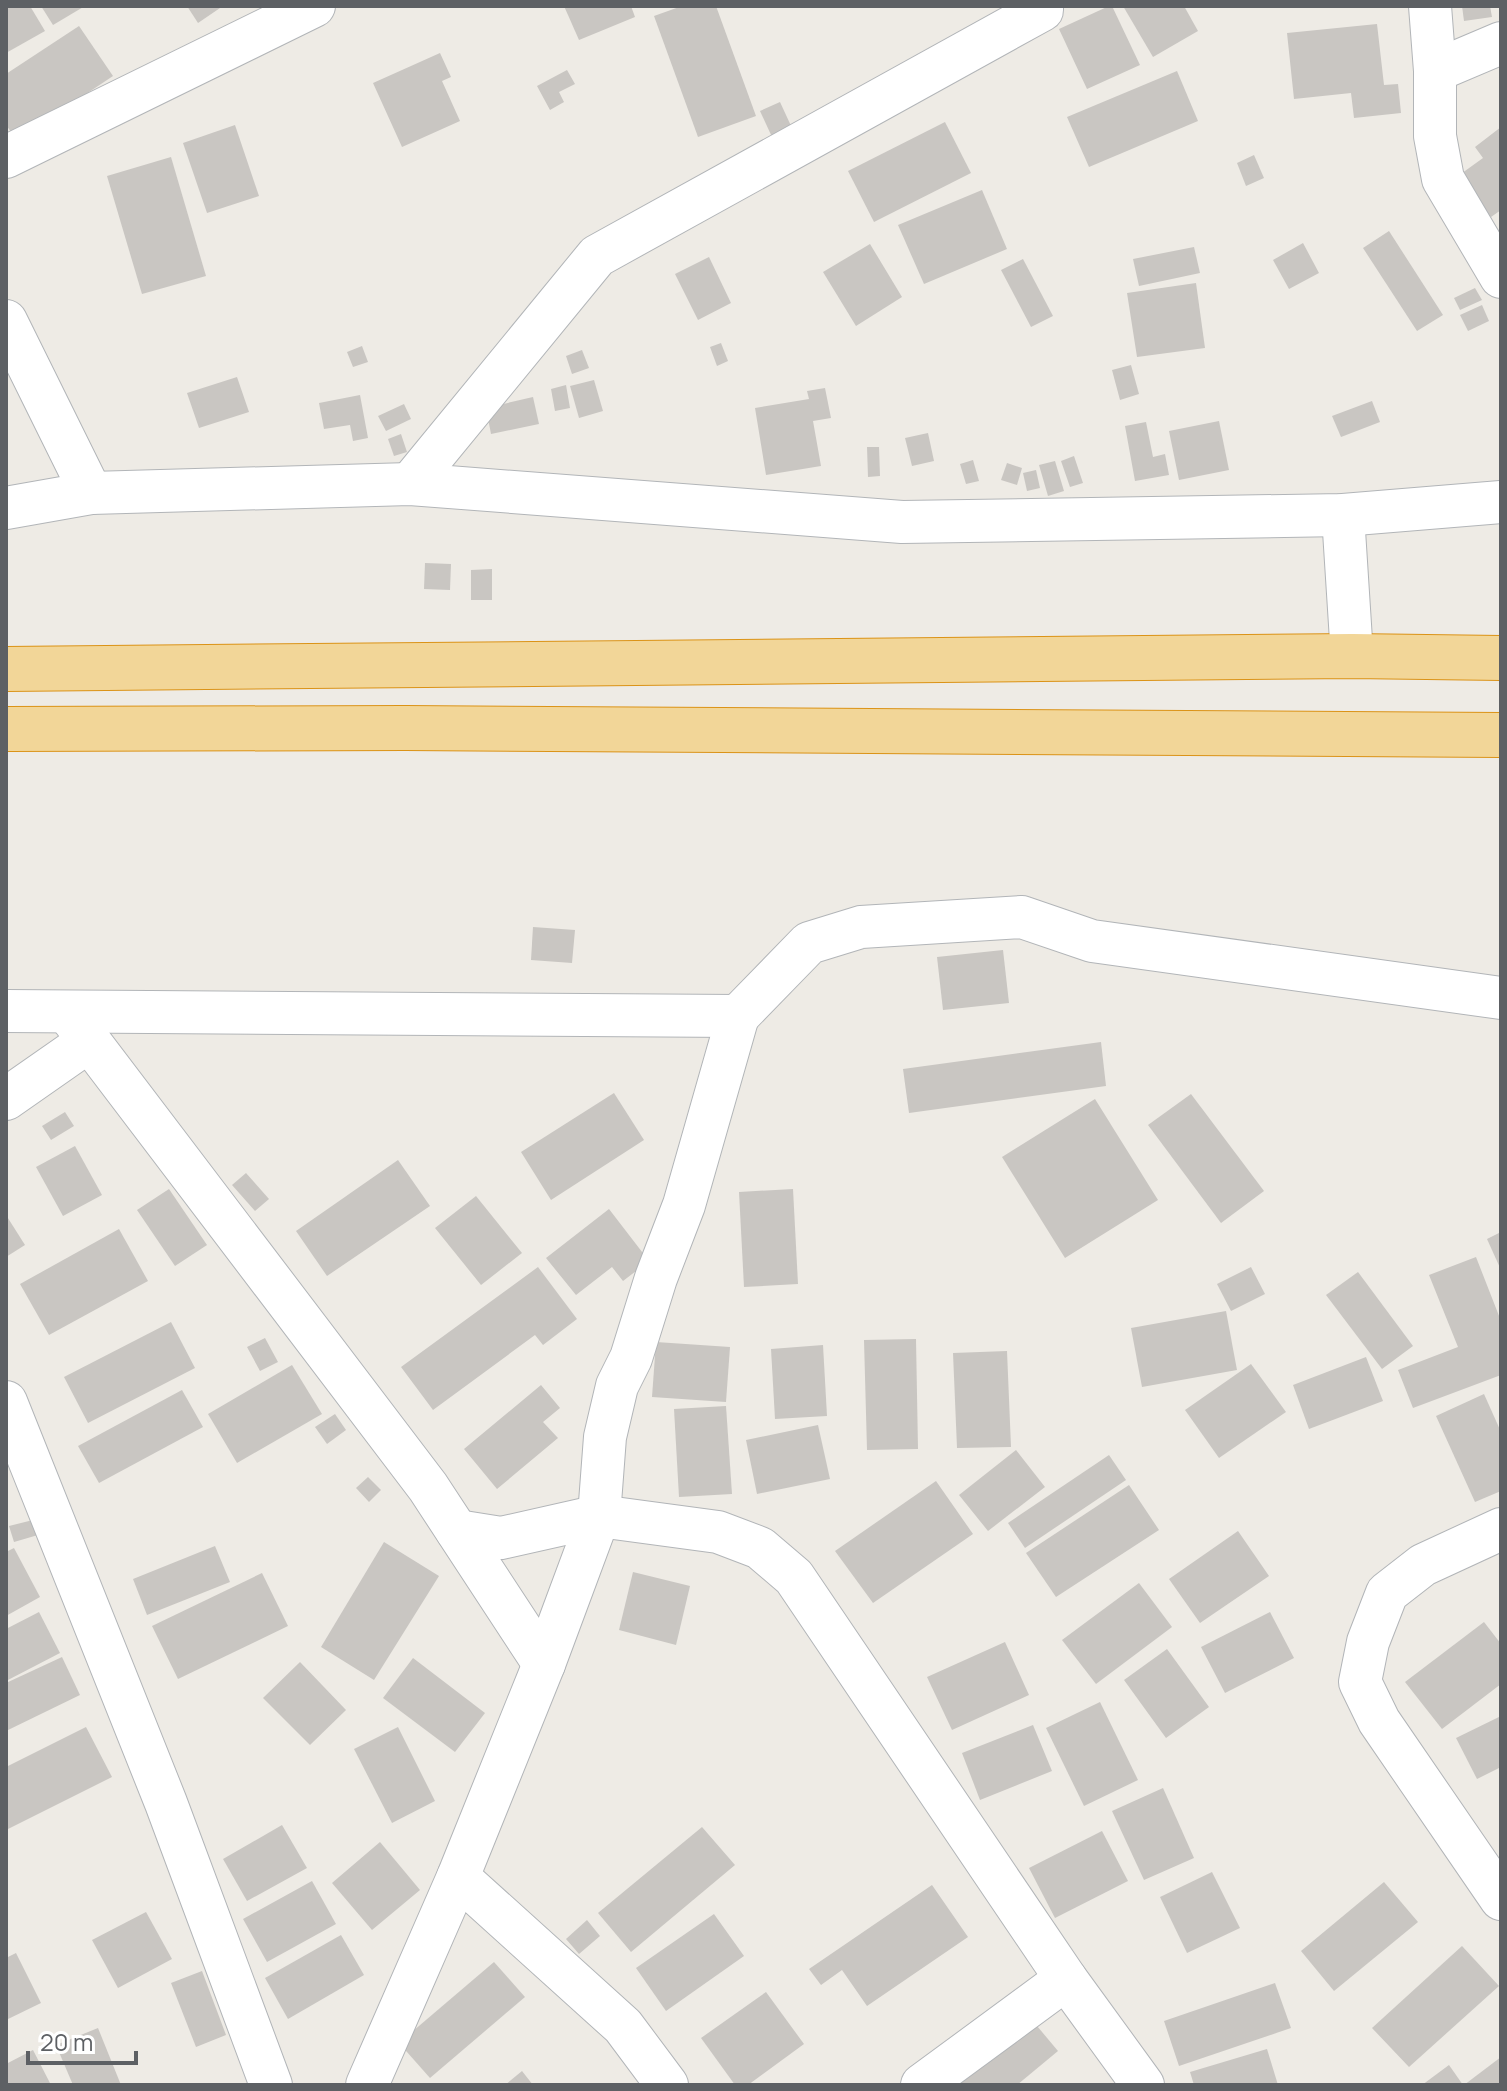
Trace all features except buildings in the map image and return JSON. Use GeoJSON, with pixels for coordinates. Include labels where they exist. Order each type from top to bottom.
{"type":"FeatureCollection","features":[{"type":"Feature","properties":{"kind":"highway"},"geometry":{"type":"LineString","coordinates":[[6,669],[1352,656],[1501,658]]}},
{"type":"Feature","properties":{"kind":"highway"},"geometry":{"type":"LineString","coordinates":[[6,729],[405,728],[1501,735]]}},
{"type":"Feature","properties":{"kind":"street"},"geometry":{"type":"LineString","coordinates":[[6,157],[314,6]]}},
{"type":"Feature","properties":{"kind":"street"},"geometry":{"type":"LineString","coordinates":[[410,484],[597,256],[1042,10],[1042,6]]}},
{"type":"Feature","properties":{"kind":"street"},"geometry":{"type":"LineString","coordinates":[[1430,6],[1435,71],[1435,136],[1443,179],[1501,277]]}},
{"type":"Feature","properties":{"kind":"street"},"geometry":{"type":"LineString","coordinates":[[1435,71],[1501,43]]}},
{"type":"Feature","properties":{"kind":"street"},"geometry":{"type":"LineString","coordinates":[[6,321],[91,493]]}},
{"type":"Feature","properties":{"kind":"street"},"geometry":{"type":"LineString","coordinates":[[6,508],[91,493],[410,484],[902,522],[1343,515],[1501,502]]}},
{"type":"Feature","properties":{"kind":"street"},"geometry":{"type":"LineString","coordinates":[[1343,515],[1352,656]]}},
{"type":"Feature","properties":{"kind":"street"},"geometry":{"type":"LineString","coordinates":[[367,2085],[458,1877],[544,1664],[599,1516],[605,1437],[617,1386],[631,1358],[656,1278],[684,1205],[738,1016],[809,943],[861,927],[1022,917],[1092,941],[1501,998]]}},
{"type":"Feature","properties":{"kind":"street"},"geometry":{"type":"LineString","coordinates":[[6,1011],[79,1027],[738,1016]]}},
{"type":"Feature","properties":{"kind":"street"},"geometry":{"type":"LineString","coordinates":[[6,1099],[79,1027]]}},
{"type":"Feature","properties":{"kind":"street"},"geometry":{"type":"LineString","coordinates":[[79,1027],[428,1487],[544,1664]]}},
{"type":"Feature","properties":{"kind":"street"},"geometry":{"type":"LineString","coordinates":[[6,1402],[166,1803],[271,2085]]}},
{"type":"Feature","properties":{"kind":"street"},"geometry":{"type":"LineString","coordinates":[[457,1531],[501,1538],[599,1516],[718,1532],[760,1548],[794,1577],[1066,1979],[1143,2085]]}},
{"type":"Feature","properties":{"kind":"street"},"geometry":{"type":"LineString","coordinates":[[1501,1529],[1423,1565],[1387,1593],[1368,1642],[1360,1682],[1379,1721],[1501,1899]]}},
{"type":"Feature","properties":{"kind":"street"},"geometry":{"type":"LineString","coordinates":[[458,1877],[623,2026],[667,2085]]}},
{"type":"Feature","properties":{"kind":"street"},"geometry":{"type":"LineString","coordinates":[[922,2085],[1066,1979]]}}]}
